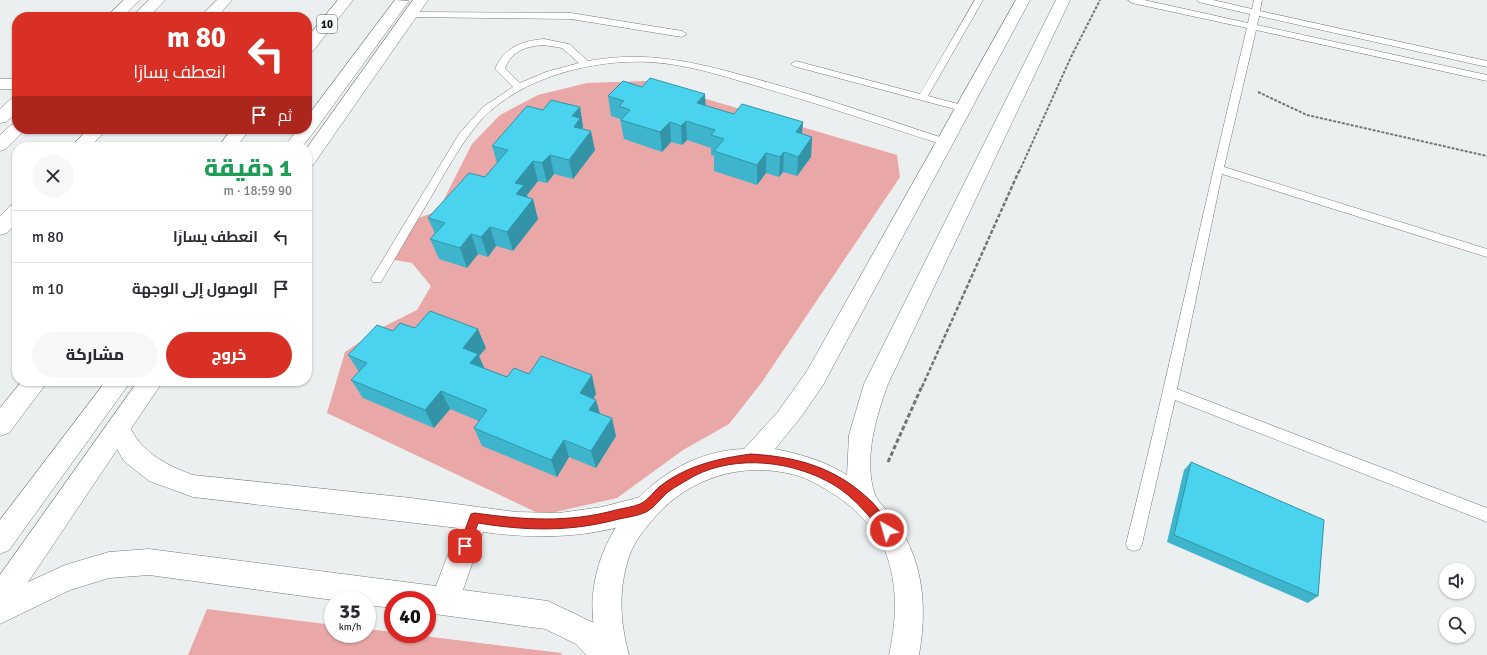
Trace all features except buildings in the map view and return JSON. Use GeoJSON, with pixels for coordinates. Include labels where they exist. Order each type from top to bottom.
{"type":"FeatureCollection","features":[{"type":"Feature","properties":{"kind":"main road"},"geometry":{"type":"LineString","coordinates":[[120,12],[133,0]]}},
{"type":"Feature","properties":{"kind":"main road"},"geometry":{"type":"LineString","coordinates":[[145,12],[158,0]]}},
{"type":"Feature","properties":{"kind":"main road"},"geometry":{"type":"LineString","coordinates":[[213,12],[225,0]]}},
{"type":"Feature","properties":{"kind":"main road","name":"10"},"geometry":{"type":"LineString","coordinates":[[312,42],[346,0]]}},
{"type":"Feature","properties":{"kind":"main road"},"geometry":{"type":"LineString","coordinates":[[312,122],[403,0]]}},
{"type":"Feature","properties":{"kind":"main road"},"geometry":{"type":"LineString","coordinates":[[312,154],[421,0]]}},
{"type":"Feature","properties":{"kind":"main road"},"geometry":{"type":"LineString","coordinates":[[751,458],[776,434],[798,405],[1023,0]]}},
{"type":"Feature","properties":{"kind":"main road"},"geometry":{"type":"LineString","coordinates":[[863,501],[859,467],[860,439],[867,408],[876,384],[1063,0]]}},
{"type":"Feature","properties":{"kind":"main road"},"geometry":{"type":"LineString","coordinates":[[0,84],[12,84]]}},
{"type":"Feature","properties":{"kind":"main road"},"geometry":{"type":"LineString","coordinates":[[0,118],[12,107]]}},
{"type":"Feature","properties":{"kind":"main road"},"geometry":{"type":"LineString","coordinates":[[0,145],[12,134]]}},
{"type":"Feature","properties":{"kind":"main road"},"geometry":{"type":"LineString","coordinates":[[85,142],[93,134]]}},
{"type":"Feature","properties":{"kind":"main road"},"geometry":{"type":"LineString","coordinates":[[231,142],[237,134]]}},
{"type":"Feature","properties":{"kind":"main road"},"geometry":{"type":"LineString","coordinates":[[297,142],[303,134]]}},
{"type":"Feature","properties":{"kind":"main road"},"geometry":{"type":"LineString","coordinates":[[0,228],[12,216]]}},
{"type":"Feature","properties":{"kind":"main road"},"geometry":{"type":"LineString","coordinates":[[0,426],[32,386]]}},
{"type":"Feature","properties":{"kind":"main road"},"geometry":{"type":"LineString","coordinates":[[0,541],[115,386]]}},
{"type":"Feature","properties":{"kind":"main road"},"geometry":{"type":"LineString","coordinates":[[0,599],[147,386]]}},
{"type":"Feature","properties":{"kind":"main road"},"geometry":{"type":"LineString","coordinates":[[117,429],[133,453],[158,473],[193,486],[516,524],[559,525],[602,519],[644,508]]}},
{"type":"Feature","properties":{"kind":"main road"},"geometry":{"type":"LineString","coordinates":[[614,655],[608,632],[606,597],[612,564],[625,534],[644,508],[666,487],[693,472],[722,462],[751,458],[781,460],[811,468],[839,482],[863,501],[887,530],[901,558],[909,590],[910,622],[904,655]]}},
{"type":"Feature","properties":{"kind":"main road"},"geometry":{"type":"LineString","coordinates":[[445,601],[475,518]]}},
{"type":"Feature","properties":{"kind":"main road"},"geometry":{"type":"LineString","coordinates":[[0,610],[65,578],[109,565],[149,562],[548,616],[586,634],[606,655]]}},
{"type":"Feature","properties":{"kind":"lane"},"geometry":{"type":"LineString","coordinates":[[922,98],[979,0]]}},
{"type":"Feature","properties":{"kind":"lane"},"geometry":{"type":"LineString","coordinates":[[1132,0],[1487,78]]}},
{"type":"Feature","properties":{"kind":"lane"},"geometry":{"type":"LineString","coordinates":[[1201,0],[1257,6],[1487,64]]}},
{"type":"Feature","properties":{"kind":"lane"},"geometry":{"type":"LineString","coordinates":[[1134,544],[1170,392],[1218,169],[1257,6]]}},
{"type":"Feature","properties":{"kind":"lane"},"geometry":{"type":"LineString","coordinates":[[410,15],[572,16],[682,34]]}},
{"type":"Feature","properties":{"kind":"lane"},"geometry":{"type":"LineString","coordinates":[[520,88],[500,69],[502,61],[505,57],[518,48],[531,44],[548,43],[563,45],[586,64]]}},
{"type":"Feature","properties":{"kind":"lane"},"geometry":{"type":"LineString","coordinates":[[377,279],[452,153],[487,109],[520,88],[545,77],[586,64],[621,59],[643,59],[671,61],[694,65],[786,90],[945,142]]}},
{"type":"Feature","properties":{"kind":"lane"},"geometry":{"type":"LineString","coordinates":[[796,64],[962,108]]}},
{"type":"Feature","properties":{"kind":"lane"},"geometry":{"type":"LineString","coordinates":[[1218,169],[1487,253]]}},
{"type":"Feature","properties":{"kind":"lane"},"geometry":{"type":"LineString","coordinates":[[1170,392],[1487,514]]}},
{"type":"Feature","properties":{"kind":"path"},"geometry":{"type":"LineString","coordinates":[[888,463],[1071,57],[1100,0]]}},
{"type":"Feature","properties":{"kind":"path"},"geometry":{"type":"LineString","coordinates":[[1239,83],[1306,114],[1487,156]]}},
{"type":"Feature","properties":{"kind":"shaded area"},"geometry":{"type":"Polygon","coordinates":[[[645,81],[897,155],[900,177],[762,382],[729,424],[683,450],[617,498],[542,515],[327,413],[345,352],[381,328],[417,310],[431,286],[412,263],[389,259],[413,220],[438,211],[472,144],[500,115],[538,95],[587,83],[645,81]]]}},
{"type":"Feature","properties":{"kind":"shaded area"},"geometry":{"type":"Polygon","coordinates":[[[207,609],[324,624],[324,643],[376,643],[376,630],[384,631],[384,643],[436,643],[436,637],[561,653],[562,655],[188,655],[207,609]]]}},
{"type":"Feature","properties":{"kind":"route"},"geometry":{"type":"LineString","coordinates":[[465,546],[475,518],[516,524],[545,525],[559,525],[602,519],[644,508],[666,487],[693,472],[722,462],[751,458],[781,460],[811,468],[839,482],[868,506],[887,530]]}}]}
